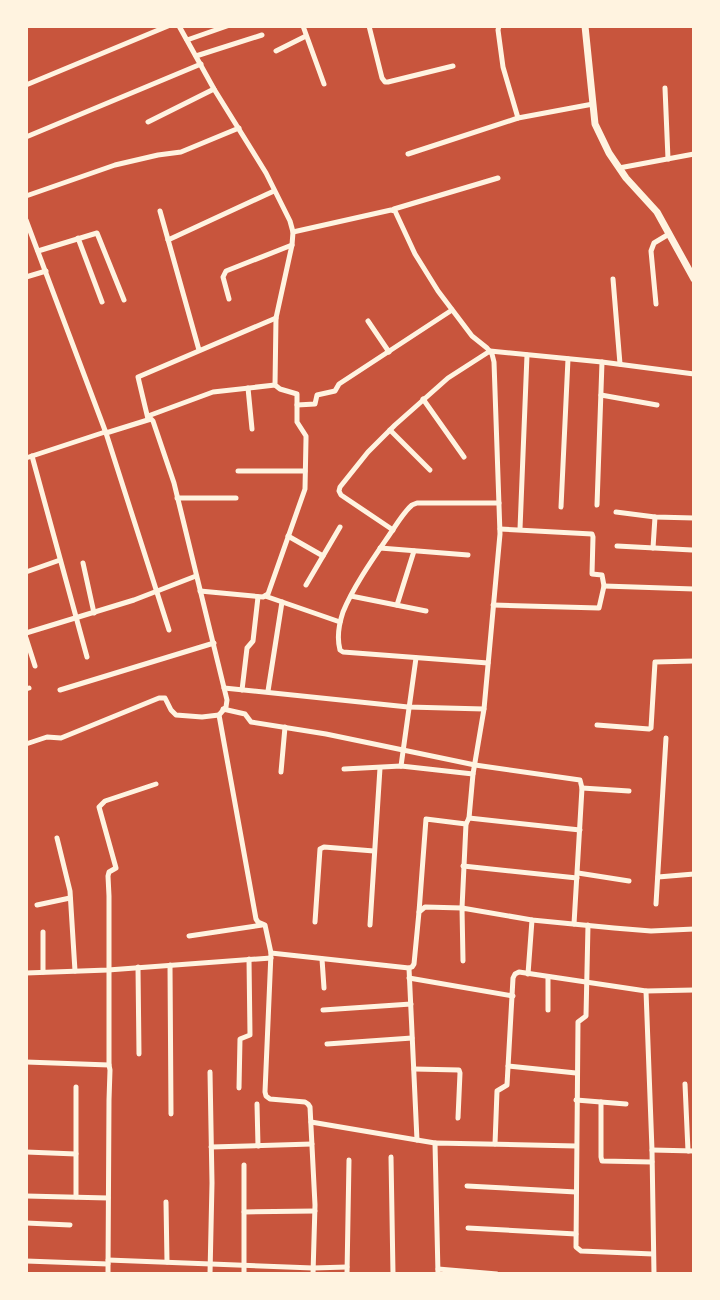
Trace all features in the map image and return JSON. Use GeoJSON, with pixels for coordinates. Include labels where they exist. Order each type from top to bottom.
{"type":"FeatureCollection","features":[{"type":"Feature","properties":{"kind":"main road"},"geometry":{"type":"LineString","coordinates":[[584,26],[595,124],[619,169],[657,212],[693,276]]}},
{"type":"Feature","properties":{"kind":"street"},"geometry":{"type":"LineString","coordinates":[[26,85],[168,26]]}},
{"type":"Feature","properties":{"kind":"street"},"geometry":{"type":"LineString","coordinates":[[179,26],[266,173],[290,220],[293,232],[276,318],[275,385],[280,390],[297,394],[297,422],[306,436],[305,489],[268,594],[265,596]]}},
{"type":"Feature","properties":{"kind":"street"},"geometry":{"type":"LineString","coordinates":[[187,40],[227,26]]}},
{"type":"Feature","properties":{"kind":"street"},"geometry":{"type":"LineString","coordinates":[[303,26],[324,84]]}},
{"type":"Feature","properties":{"kind":"street"},"geometry":{"type":"LineString","coordinates":[[369,26],[384,82],[453,66]]}},
{"type":"Feature","properties":{"kind":"street"},"geometry":{"type":"LineString","coordinates":[[499,26],[503,67],[518,118]]}},
{"type":"Feature","properties":{"kind":"street"},"geometry":{"type":"LineString","coordinates":[[196,55],[262,35]]}},
{"type":"Feature","properties":{"kind":"street"},"geometry":{"type":"LineString","coordinates":[[276,51],[306,36]]}},
{"type":"Feature","properties":{"kind":"street"},"geometry":{"type":"LineString","coordinates":[[26,137],[201,64]]}},
{"type":"Feature","properties":{"kind":"street"},"geometry":{"type":"LineString","coordinates":[[664,88],[668,159]]}},
{"type":"Feature","properties":{"kind":"street"},"geometry":{"type":"LineString","coordinates":[[148,122],[214,89]]}},
{"type":"Feature","properties":{"kind":"street"},"geometry":{"type":"LineString","coordinates":[[408,154],[518,118],[593,104]]}},
{"type":"Feature","properties":{"kind":"street"},"geometry":{"type":"LineString","coordinates":[[26,196],[115,165],[181,152],[239,128]]}},
{"type":"Feature","properties":{"kind":"street"},"geometry":{"type":"LineString","coordinates":[[619,169],[694,154]]}},
{"type":"Feature","properties":{"kind":"street"},"geometry":{"type":"LineString","coordinates":[[293,232],[391,210],[498,178]]}},
{"type":"Feature","properties":{"kind":"street"},"geometry":{"type":"LineString","coordinates":[[168,240],[274,191]]}},
{"type":"Feature","properties":{"kind":"street"},"geometry":{"type":"LineString","coordinates":[[391,210],[398,215],[415,254],[452,310],[472,336],[490,351],[494,362],[500,529],[484,709],[473,774],[463,866],[463,961]]}},
{"type":"Feature","properties":{"kind":"street"},"geometry":{"type":"LineString","coordinates":[[160,211],[199,350]]}},
{"type":"Feature","properties":{"kind":"street"},"geometry":{"type":"LineString","coordinates":[[26,220],[105,433],[169,630]]}},
{"type":"Feature","properties":{"kind":"street"},"geometry":{"type":"LineString","coordinates":[[38,251],[95,232],[99,235],[124,300]]}},
{"type":"Feature","properties":{"kind":"street"},"geometry":{"type":"LineString","coordinates":[[656,304],[651,251],[654,243],[669,234]]}},
{"type":"Feature","properties":{"kind":"street"},"geometry":{"type":"LineString","coordinates":[[78,238],[102,302]]}},
{"type":"Feature","properties":{"kind":"street"},"geometry":{"type":"LineString","coordinates":[[229,299],[223,277],[226,271],[292,245]]}},
{"type":"Feature","properties":{"kind":"street"},"geometry":{"type":"LineString","coordinates":[[26,277],[46,271]]}},
{"type":"Feature","properties":{"kind":"street"},"geometry":{"type":"LineString","coordinates":[[613,279],[620,364]]}},
{"type":"Feature","properties":{"kind":"street"},"geometry":{"type":"LineString","coordinates":[[297,405],[315,404],[317,396],[335,391],[339,384],[452,310]]}},
{"type":"Feature","properties":{"kind":"street"},"geometry":{"type":"LineString","coordinates":[[265,925],[256,919],[221,712],[227,700],[214,643],[177,498],[153,421],[148,417],[138,377],[276,318]]}},
{"type":"Feature","properties":{"kind":"street"},"geometry":{"type":"LineString","coordinates":[[368,321],[389,352]]}},
{"type":"Feature","properties":{"kind":"street"},"geometry":{"type":"LineString","coordinates":[[393,530],[339,491],[368,452],[390,430],[449,378],[490,351],[694,374]]}},
{"type":"Feature","properties":{"kind":"street"},"geometry":{"type":"LineString","coordinates":[[520,530],[527,355]]}},
{"type":"Feature","properties":{"kind":"street"},"geometry":{"type":"LineString","coordinates":[[561,507],[568,359]]}},
{"type":"Feature","properties":{"kind":"street"},"geometry":{"type":"LineString","coordinates":[[597,505],[602,362]]}},
{"type":"Feature","properties":{"kind":"street"},"geometry":{"type":"LineString","coordinates":[[87,657],[29,457],[105,433],[204,394],[275,385]]}},
{"type":"Feature","properties":{"kind":"street"},"geometry":{"type":"LineString","coordinates":[[248,388],[252,429]]}},
{"type":"Feature","properties":{"kind":"street"},"geometry":{"type":"LineString","coordinates":[[601,395],[657,405]]}},
{"type":"Feature","properties":{"kind":"street"},"geometry":{"type":"LineString","coordinates":[[424,399],[464,457]]}},
{"type":"Feature","properties":{"kind":"street"},"geometry":{"type":"LineString","coordinates":[[390,430],[430,470]]}},
{"type":"Feature","properties":{"kind":"street"},"geometry":{"type":"LineString","coordinates":[[238,471],[305,471]]}},
{"type":"Feature","properties":{"kind":"street"},"geometry":{"type":"LineString","coordinates":[[177,498],[236,498]]}},
{"type":"Feature","properties":{"kind":"street"},"geometry":{"type":"LineString","coordinates":[[488,663],[343,652],[338,646],[340,622],[351,596],[408,508],[416,503],[499,503]]}},
{"type":"Feature","properties":{"kind":"street"},"geometry":{"type":"LineString","coordinates":[[616,512],[694,518]]}},
{"type":"Feature","properties":{"kind":"street"},"geometry":{"type":"LineString","coordinates":[[653,548],[655,517]]}},
{"type":"Feature","properties":{"kind":"street"},"geometry":{"type":"LineString","coordinates":[[306,585],[340,527]]}},
{"type":"Feature","properties":{"kind":"street"},"geometry":{"type":"LineString","coordinates":[[493,605],[599,608],[604,586],[602,575],[592,574],[592,534],[500,529]]}},
{"type":"Feature","properties":{"kind":"street"},"geometry":{"type":"LineString","coordinates":[[288,536],[323,556]]}},
{"type":"Feature","properties":{"kind":"street"},"geometry":{"type":"LineString","coordinates":[[617,546],[692,551]]}},
{"type":"Feature","properties":{"kind":"street"},"geometry":{"type":"LineString","coordinates":[[380,548],[468,555]]}},
{"type":"Feature","properties":{"kind":"street"},"geometry":{"type":"LineString","coordinates":[[397,605],[414,551]]}},
{"type":"Feature","properties":{"kind":"street"},"geometry":{"type":"LineString","coordinates":[[26,572],[60,560]]}},
{"type":"Feature","properties":{"kind":"street"},"geometry":{"type":"LineString","coordinates":[[83,563],[94,613]]}},
{"type":"Feature","properties":{"kind":"street"},"geometry":{"type":"LineString","coordinates":[[26,633],[134,600],[196,576]]}},
{"type":"Feature","properties":{"kind":"street"},"geometry":{"type":"LineString","coordinates":[[604,586],[694,589]]}},
{"type":"Feature","properties":{"kind":"street"},"geometry":{"type":"LineString","coordinates":[[200,591],[265,596],[340,622]]}},
{"type":"Feature","properties":{"kind":"street"},"geometry":{"type":"LineString","coordinates":[[351,596],[426,611]]}},
{"type":"Feature","properties":{"kind":"street"},"geometry":{"type":"LineString","coordinates":[[242,690],[247,648],[253,641],[258,597]]}},
{"type":"Feature","properties":{"kind":"street"},"geometry":{"type":"LineString","coordinates":[[268,691],[282,602]]}},
{"type":"Feature","properties":{"kind":"street"},"geometry":{"type":"LineString","coordinates":[[26,638],[35,666]]}},
{"type":"Feature","properties":{"kind":"street"},"geometry":{"type":"LineString","coordinates":[[60,690],[214,643]]}},
{"type":"Feature","properties":{"kind":"street"},"geometry":{"type":"LineString","coordinates":[[401,766],[416,658]]}},
{"type":"Feature","properties":{"kind":"street"},"geometry":{"type":"LineString","coordinates":[[597,725],[652,728],[654,662],[694,661]]}},
{"type":"Feature","properties":{"kind":"street"},"geometry":{"type":"LineString","coordinates":[[224,688],[408,707],[484,709]]}},
{"type":"Feature","properties":{"kind":"street"},"geometry":{"type":"LineString","coordinates":[[26,744],[47,737],[61,738],[164,698],[176,715],[202,717],[221,712],[245,714],[251,722],[475,765],[577,778],[582,783],[582,788],[574,923]]}},
{"type":"Feature","properties":{"kind":"street"},"geometry":{"type":"LineString","coordinates":[[281,772],[285,727]]}},
{"type":"Feature","properties":{"kind":"street"},"geometry":{"type":"LineString","coordinates":[[656,904],[666,738]]}},
{"type":"Feature","properties":{"kind":"street"},"geometry":{"type":"LineString","coordinates":[[344,769],[401,766],[473,774]]}},
{"type":"Feature","properties":{"kind":"street"},"geometry":{"type":"LineString","coordinates":[[370,925],[380,768]]}},
{"type":"Feature","properties":{"kind":"street"},"geometry":{"type":"LineString","coordinates":[[108,1274],[108,872],[116,868],[99,807],[105,801],[156,784]]}},
{"type":"Feature","properties":{"kind":"street"},"geometry":{"type":"LineString","coordinates":[[582,788],[629,792]]}},
{"type":"Feature","properties":{"kind":"street"},"geometry":{"type":"LineString","coordinates":[[26,973],[108,970],[271,955],[409,968],[414,964],[426,819],[580,830]]}},
{"type":"Feature","properties":{"kind":"street"},"geometry":{"type":"LineString","coordinates":[[57,838],[68,880],[75,971]]}},
{"type":"Feature","properties":{"kind":"street"},"geometry":{"type":"LineString","coordinates":[[315,922],[322,847],[374,851]]}},
{"type":"Feature","properties":{"kind":"street"},"geometry":{"type":"LineString","coordinates":[[463,866],[629,881]]}},
{"type":"Feature","properties":{"kind":"street"},"geometry":{"type":"LineString","coordinates":[[658,877],[694,874]]}},
{"type":"Feature","properties":{"kind":"street"},"geometry":{"type":"LineString","coordinates":[[37,905],[70,898]]}},
{"type":"Feature","properties":{"kind":"street"},"geometry":{"type":"LineString","coordinates":[[419,912],[425,906],[462,908],[532,920],[651,931],[694,929]]}},
{"type":"Feature","properties":{"kind":"street"},"geometry":{"type":"LineString","coordinates":[[528,974],[532,920]]}},
{"type":"Feature","properties":{"kind":"street"},"geometry":{"type":"LineString","coordinates":[[189,936],[265,925]]}},
{"type":"Feature","properties":{"kind":"street"},"geometry":{"type":"LineString","coordinates":[[265,925],[271,955],[265,1092],[270,1098],[308,1104],[315,1211],[313,1271]]}},
{"type":"Feature","properties":{"kind":"street"},"geometry":{"type":"LineString","coordinates":[[589,925],[586,1016],[578,1022],[576,1247],[581,1251],[653,1254]]}},
{"type":"Feature","properties":{"kind":"street"},"geometry":{"type":"LineString","coordinates":[[43,932],[43,972]]}},
{"type":"Feature","properties":{"kind":"street"},"geometry":{"type":"LineString","coordinates":[[322,958],[324,988]]}},
{"type":"Feature","properties":{"kind":"street"},"geometry":{"type":"LineString","coordinates":[[239,1088],[240,1039],[250,1035],[249,959]]}},
{"type":"Feature","properties":{"kind":"street"},"geometry":{"type":"LineString","coordinates":[[170,965],[171,1115]]}},
{"type":"Feature","properties":{"kind":"street"},"geometry":{"type":"LineString","coordinates":[[138,967],[139,1054]]}},
{"type":"Feature","properties":{"kind":"street"},"geometry":{"type":"LineString","coordinates":[[409,968],[416,1140]]}},
{"type":"Feature","properties":{"kind":"street"},"geometry":{"type":"LineString","coordinates":[[495,1144],[497,1091],[506,1086],[515,974],[519,972],[646,991],[694,990]]}},
{"type":"Feature","properties":{"kind":"street"},"geometry":{"type":"LineString","coordinates":[[548,976],[548,1010]]}},
{"type":"Feature","properties":{"kind":"street"},"geometry":{"type":"LineString","coordinates":[[409,978],[513,996]]}},
{"type":"Feature","properties":{"kind":"street"},"geometry":{"type":"LineString","coordinates":[[646,991],[654,1274]]}},
{"type":"Feature","properties":{"kind":"street"},"geometry":{"type":"LineString","coordinates":[[323,1010],[411,1004]]}},
{"type":"Feature","properties":{"kind":"street"},"geometry":{"type":"LineString","coordinates":[[327,1044],[412,1038]]}},
{"type":"Feature","properties":{"kind":"street"},"geometry":{"type":"LineString","coordinates":[[26,1062],[109,1065]]}},
{"type":"Feature","properties":{"kind":"street"},"geometry":{"type":"LineString","coordinates":[[508,1066],[576,1073]]}},
{"type":"Feature","properties":{"kind":"street"},"geometry":{"type":"LineString","coordinates":[[414,1069],[459,1070],[458,1118]]}},
{"type":"Feature","properties":{"kind":"street"},"geometry":{"type":"LineString","coordinates":[[210,1072],[210,1274]]}},
{"type":"Feature","properties":{"kind":"street"},"geometry":{"type":"LineString","coordinates":[[652,1150],[691,1151],[685,1084]]}},
{"type":"Feature","properties":{"kind":"street"},"geometry":{"type":"LineString","coordinates":[[76,1087],[76,1197]]}},
{"type":"Feature","properties":{"kind":"street"},"geometry":{"type":"LineString","coordinates":[[576,1100],[626,1104]]}},
{"type":"Feature","properties":{"kind":"street"},"geometry":{"type":"LineString","coordinates":[[601,1102],[603,1161],[652,1162]]}},
{"type":"Feature","properties":{"kind":"street"},"geometry":{"type":"LineString","coordinates":[[257,1104],[258,1146]]}},
{"type":"Feature","properties":{"kind":"street"},"geometry":{"type":"LineString","coordinates":[[311,1122],[435,1143],[576,1146]]}},
{"type":"Feature","properties":{"kind":"street"},"geometry":{"type":"LineString","coordinates":[[435,1143],[438,1271],[497,1274]]}},
{"type":"Feature","properties":{"kind":"street"},"geometry":{"type":"LineString","coordinates":[[212,1147],[312,1144]]}},
{"type":"Feature","properties":{"kind":"street"},"geometry":{"type":"LineString","coordinates":[[26,1152],[76,1154]]}},
{"type":"Feature","properties":{"kind":"street"},"geometry":{"type":"LineString","coordinates":[[391,1157],[393,1274]]}},
{"type":"Feature","properties":{"kind":"street"},"geometry":{"type":"LineString","coordinates":[[26,1261],[167,1262],[313,1271],[347,1270],[349,1160]]}},
{"type":"Feature","properties":{"kind":"street"},"geometry":{"type":"LineString","coordinates":[[244,1166],[244,1274]]}},
{"type":"Feature","properties":{"kind":"street"},"geometry":{"type":"LineString","coordinates":[[467,1186],[576,1192]]}},
{"type":"Feature","properties":{"kind":"street"},"geometry":{"type":"LineString","coordinates":[[26,1196],[108,1198]]}},
{"type":"Feature","properties":{"kind":"street"},"geometry":{"type":"LineString","coordinates":[[166,1202],[167,1262]]}},
{"type":"Feature","properties":{"kind":"street"},"geometry":{"type":"LineString","coordinates":[[244,1213],[315,1211]]}},
{"type":"Feature","properties":{"kind":"street"},"geometry":{"type":"LineString","coordinates":[[26,1223],[70,1225]]}},
{"type":"Feature","properties":{"kind":"street"},"geometry":{"type":"LineString","coordinates":[[468,1228],[576,1234]]}}]}
